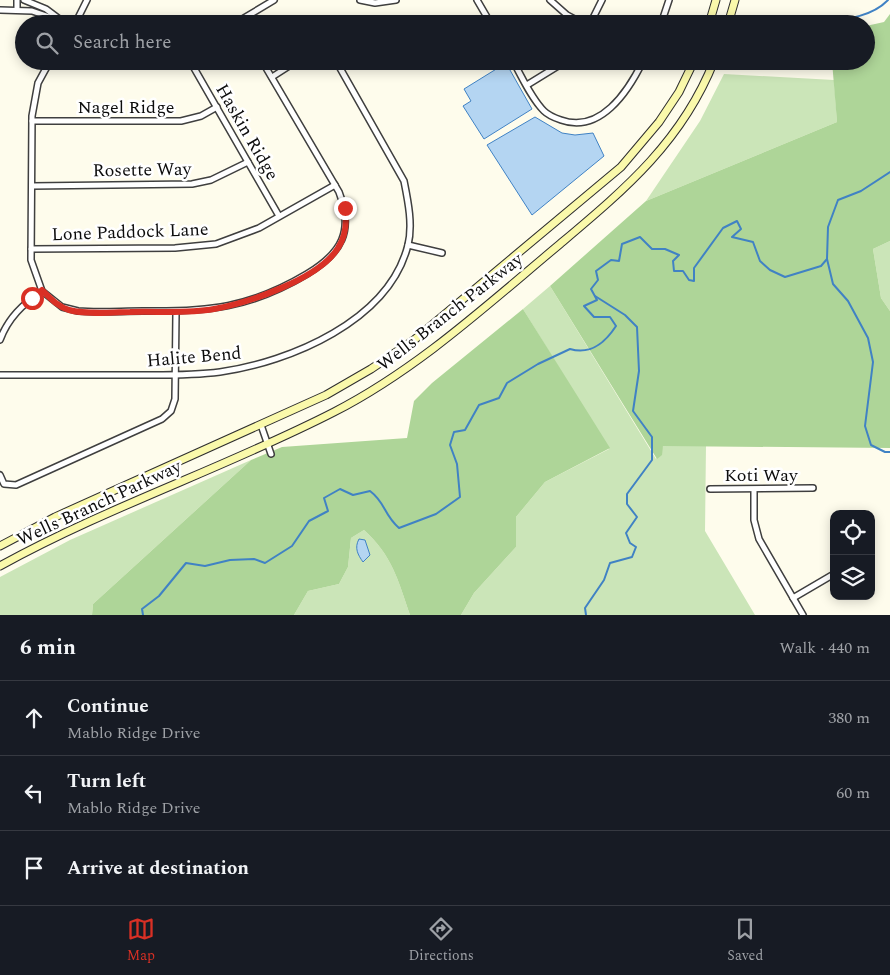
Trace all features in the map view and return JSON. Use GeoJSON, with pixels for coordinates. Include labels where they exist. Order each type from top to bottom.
{"type":"FeatureCollection","features":[{"type":"Feature","properties":{"kind":"street"},"geometry":{"type":"LineString","coordinates":[[17,10],[18,0]]}},
{"type":"Feature","properties":{"kind":"street"},"geometry":{"type":"LineString","coordinates":[[24,0],[46,9],[54,15]]}},
{"type":"Feature","properties":{"kind":"street"},"geometry":{"type":"LineString","coordinates":[[79,15],[86,0]]}},
{"type":"Feature","properties":{"kind":"street"},"geometry":{"type":"LineString","coordinates":[[250,15],[274,0]]}},
{"type":"Feature","properties":{"kind":"street"},"geometry":{"type":"LineString","coordinates":[[360,0],[375,2],[396,0]]}},
{"type":"Feature","properties":{"kind":"street"},"geometry":{"type":"LineString","coordinates":[[477,0],[486,15]]}},
{"type":"Feature","properties":{"kind":"street"},"geometry":{"type":"LineString","coordinates":[[550,0],[557,8],[569,15]]}},
{"type":"Feature","properties":{"kind":"street"},"geometry":{"type":"LineString","coordinates":[[594,15],[602,0]]}},
{"type":"Feature","properties":{"kind":"street"},"geometry":{"type":"LineString","coordinates":[[664,15],[668,0]]}},
{"type":"Feature","properties":{"kind":"street"},"geometry":{"type":"LineString","coordinates":[[712,15],[716,0]]}},
{"type":"Feature","properties":{"kind":"street"},"geometry":{"type":"LineString","coordinates":[[731,15],[735,0]]}},
{"type":"Feature","properties":{"kind":"street"},"geometry":{"type":"LineString","coordinates":[[0,10],[17,10],[45,15]]}},
{"type":"Feature","properties":{"kind":"street"},"geometry":{"type":"LineString","coordinates":[[45,70],[36,93],[32,121],[32,269],[42,290],[62,307],[78,311],[176,313],[214,309],[257,298],[280,288],[325,262],[339,247],[345,230],[345,208],[335,185],[268,70]]}},
{"type":"Feature","properties":{"kind":"street","name":"Haskin Ridge"},"geometry":{"type":"LineString","coordinates":[[195,70],[279,216]]}},
{"type":"Feature","properties":{"kind":"street"},"geometry":{"type":"LineString","coordinates":[[272,77],[283,70]]}},
{"type":"Feature","properties":{"kind":"street","name":"Halite Bend"},"geometry":{"type":"LineString","coordinates":[[0,375],[177,375],[220,372],[267,362],[302,349],[366,311],[382,296],[396,273],[408,245],[408,200],[404,181],[341,70]]}},
{"type":"Feature","properties":{"kind":"street"},"geometry":{"type":"LineString","coordinates":[[518,70],[544,112],[570,123],[586,123],[602,116],[618,99],[637,70]]}},
{"type":"Feature","properties":{"kind":"street"},"geometry":{"type":"LineString","coordinates":[[527,85],[551,70]]}},
{"type":"Feature","properties":{"kind":"street","name":"Wells Branch Parkway"},"geometry":{"type":"LineString","coordinates":[[0,546],[47,521],[326,395],[371,369],[414,340],[621,167],[645,140],[679,92],[690,70]]}},
{"type":"Feature","properties":{"kind":"street","name":"Wells Branch Parkway"},"geometry":{"type":"LineString","coordinates":[[0,566],[63,534],[334,412],[381,385],[425,355],[634,181],[674,133],[695,101],[710,70]]}},
{"type":"Feature","properties":{"kind":"street","name":"Nagel Ridge"},"geometry":{"type":"LineString","coordinates":[[32,121],[181,121],[201,116],[217,107]]}},
{"type":"Feature","properties":{"kind":"street","name":"Rosette Way"},"geometry":{"type":"LineString","coordinates":[[32,186],[192,184],[212,180],[248,162]]}},
{"type":"Feature","properties":{"kind":"street","name":"Lone Paddock Lane"},"geometry":{"type":"LineString","coordinates":[[31,249],[205,246],[244,235],[335,185]]}},
{"type":"Feature","properties":{"kind":"street"},"geometry":{"type":"LineString","coordinates":[[408,245],[442,253]]}},
{"type":"Feature","properties":{"kind":"street"},"geometry":{"type":"LineString","coordinates":[[0,340],[20,307],[42,290]]}},
{"type":"Feature","properties":{"kind":"street"},"geometry":{"type":"LineString","coordinates":[[0,475],[4,484],[16,485],[162,419],[171,411],[175,399],[177,375],[176,313]]}},
{"type":"Feature","properties":{"kind":"street"},"geometry":{"type":"LineString","coordinates":[[261,425],[272,454]]}},
{"type":"Feature","properties":{"kind":"street","name":"Koti Way"},"geometry":{"type":"LineString","coordinates":[[710,489],[813,488]]}},
{"type":"Feature","properties":{"kind":"street"},"geometry":{"type":"LineString","coordinates":[[754,490],[754,520],[759,539],[803,615]]}},
{"type":"Feature","properties":{"kind":"street"},"geometry":{"type":"LineString","coordinates":[[793,598],[830,576]]}},
{"type":"Feature","properties":{"kind":"green space"},"geometry":{"type":"Polygon","coordinates":[[[890,14],[890,241],[873,249],[881,298],[890,311],[890,448],[663,446],[662,455],[657,459],[550,286],[646,201],[837,122],[833,70],[875,70],[875,24],[884,22],[890,14]]]}},
{"type":"Feature","properties":{"kind":"green space"},"geometry":{"type":"Polygon","coordinates":[[[724,74],[834,80],[837,122],[646,201],[700,121],[724,74]]]}},
{"type":"Feature","properties":{"kind":"green space"},"geometry":{"type":"Polygon","coordinates":[[[890,241],[890,311],[881,298],[873,249],[890,241]]]}},
{"type":"Feature","properties":{"kind":"green space"},"geometry":{"type":"Polygon","coordinates":[[[550,286],[656,459],[663,446],[706,445],[705,531],[755,615],[461,615],[474,593],[516,547],[516,517],[545,482],[609,449],[523,309],[550,286]]]}},
{"type":"Feature","properties":{"kind":"green space"},"geometry":{"type":"Polygon","coordinates":[[[523,309],[610,448],[545,482],[516,517],[516,547],[474,593],[461,615],[410,615],[398,579],[388,559],[374,539],[364,530],[351,538],[348,567],[339,584],[308,591],[294,615],[92,615],[93,604],[251,460],[282,447],[407,438],[414,401],[432,383],[523,309]]]}},
{"type":"Feature","properties":{"kind":"green space"},"geometry":{"type":"Polygon","coordinates":[[[251,460],[93,604],[92,615],[0,615],[0,577],[70,540],[251,460]]]}},
{"type":"Feature","properties":{"kind":"green space"},"geometry":{"type":"Polygon","coordinates":[[[364,530],[374,539],[388,559],[398,579],[410,615],[294,615],[308,591],[339,584],[348,567],[351,538],[364,530]]]}},
{"type":"Feature","properties":{"kind":"water"},"geometry":{"type":"Polygon","coordinates":[[[495,70],[510,70],[532,109],[484,139],[463,106],[471,101],[464,89],[495,70]]]}},
{"type":"Feature","properties":{"kind":"water"},"geometry":{"type":"Polygon","coordinates":[[[535,117],[562,133],[575,135],[593,133],[604,156],[532,215],[487,145],[535,117]]]}},
{"type":"Feature","properties":{"kind":"water"},"geometry":{"type":"Polygon","coordinates":[[[359,539],[365,540],[370,555],[363,562],[358,554],[359,539]]]}},
{"type":"Feature","properties":{"kind":"waterway"},"geometry":{"type":"LineString","coordinates":[[863,15],[881,6],[888,0]]}},
{"type":"Feature","properties":{"kind":"waterway"},"geometry":{"type":"LineString","coordinates":[[143,615],[142,609],[159,596],[186,563],[205,566],[230,560],[254,559],[265,563],[292,546],[309,521],[328,511],[324,498],[340,489],[353,495],[370,491],[379,500],[390,518],[399,528],[436,514],[460,497],[457,464],[450,445],[454,432],[465,430],[479,405],[499,398],[507,383],[538,364],[570,349],[591,349],[607,338],[616,326],[610,317],[594,317],[584,306],[597,300],[591,289],[598,280],[596,271],[611,260],[619,261],[622,244],[640,237],[652,249],[665,249],[679,255],[673,261],[674,271],[683,271],[689,280],[694,281],[694,268],[723,228],[737,221],[741,229],[732,237],[753,242],[760,261],[770,270],[785,277],[821,266],[827,259],[828,227],[838,200],[861,191],[890,172]]}},
{"type":"Feature","properties":{"kind":"waterway"},"geometry":{"type":"LineString","coordinates":[[827,259],[833,284],[848,301],[868,338],[873,362],[865,426],[871,445],[885,452],[890,452]]}},
{"type":"Feature","properties":{"kind":"waterway"},"geometry":{"type":"LineString","coordinates":[[586,615],[585,608],[604,580],[610,563],[632,557],[636,547],[630,543],[626,533],[637,517],[627,504],[627,494],[652,460],[652,437],[633,411],[639,371],[637,327],[625,315],[595,296]]}},
{"type":"Feature","properties":{"kind":"route"},"geometry":{"type":"LineString","coordinates":[[32,298],[42,290],[56,303],[68,310],[90,312],[176,313],[214,309],[245,302],[280,288],[314,270],[332,256],[343,238],[346,216],[345,208]]}}]}
